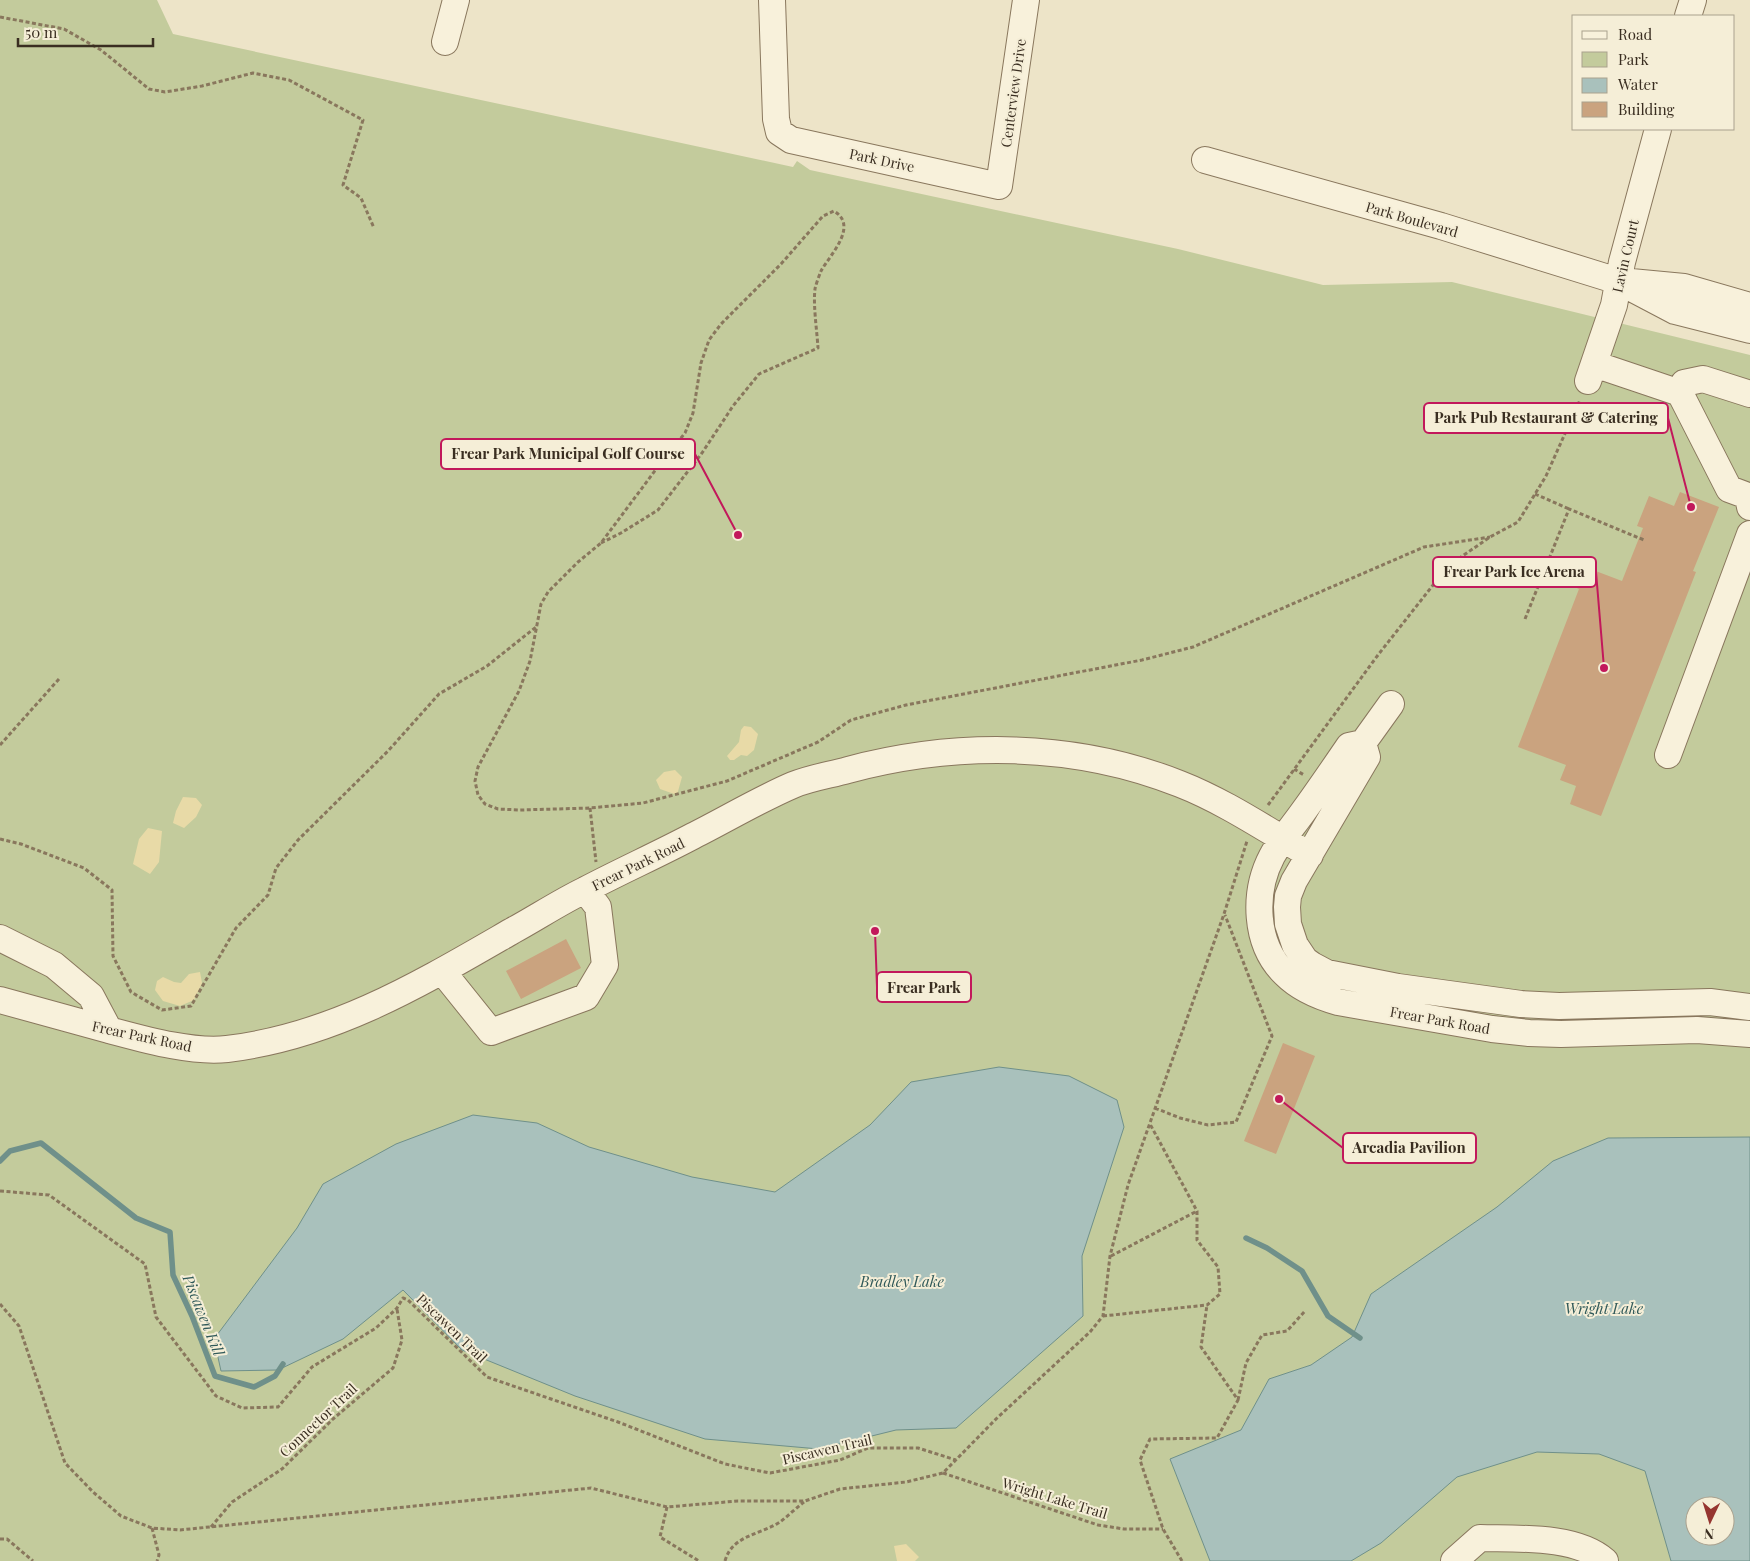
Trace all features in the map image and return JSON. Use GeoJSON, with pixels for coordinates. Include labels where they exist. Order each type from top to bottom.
{"type":"FeatureCollection","features":[{"type":"Feature","properties":{"kind":"street"},"geometry":{"type":"LineString","coordinates":[[445,42],[456,0]]}},
{"type":"Feature","properties":{"kind":"street","name":"Park Drive"},"geometry":{"type":"LineString","coordinates":[[772,0],[778,132],[791,140],[1000,186]]}},
{"type":"Feature","properties":{"kind":"street","name":"Centerview Drive"},"geometry":{"type":"LineString","coordinates":[[1000,186],[1026,0]]}},
{"type":"Feature","properties":{"kind":"street"},"geometry":{"type":"LineString","coordinates":[[1688,15],[1693,0]]}},
{"type":"Feature","properties":{"kind":"street","name":"Lavin Court"},"geometry":{"type":"LineString","coordinates":[[1591,373],[1614,305],[1622,262],[1658,130]]}},
{"type":"Feature","properties":{"kind":"street","name":"Park Boulevard"},"geometry":{"type":"LineString","coordinates":[[1205,160],[1441,226],[1618,281],[1675,311],[1750,330]]}},
{"type":"Feature","properties":{"kind":"street","name":"Park Boulevard"},"geometry":{"type":"LineString","coordinates":[[1618,281],[1684,287],[1750,306]]}},
{"type":"Feature","properties":{"kind":"street"},"geometry":{"type":"LineString","coordinates":[[1591,373],[1680,393]]}},
{"type":"Feature","properties":{"kind":"street"},"geometry":{"type":"LineString","coordinates":[[1750,394],[1702,379],[1684,383],[1680,393],[1729,489],[1750,498]]}},
{"type":"Feature","properties":{"kind":"street"},"geometry":{"type":"LineString","coordinates":[[1668,755],[1750,534]]}},
{"type":"Feature","properties":{"kind":"street","name":"Frear Park Road"},"geometry":{"type":"LineString","coordinates":[[1391,704],[1363,743],[1349,746],[1272,857],[1259,902],[1260,924],[1266,945],[1273,959],[1284,973],[1298,984],[1338,1002],[1492,1030],[1561,1034],[1697,1030],[1750,1034]]}},
{"type":"Feature","properties":{"kind":"street","name":"Frear Park Road"},"geometry":{"type":"LineString","coordinates":[[1363,743],[1367,757],[1294,881],[1288,896],[1288,924],[1295,945],[1299,953],[1312,965],[1328,973],[1398,987],[1521,1004],[1559,1006],[1710,1002],[1750,1007]]}},
{"type":"Feature","properties":{"kind":"street","name":"Frear Park Road"},"geometry":{"type":"LineString","coordinates":[[0,1000],[110,1030],[182,1047],[223,1050],[272,1041],[319,1028],[355,1015],[401,994],[584,890],[795,784],[878,762],[914,755],[967,751],[1047,752],[1103,761],[1146,772],[1180,784],[1206,796],[1310,855]]}},
{"type":"Feature","properties":{"kind":"street"},"geometry":{"type":"LineString","coordinates":[[442,971],[491,1032],[586,997],[604,965],[598,907],[584,890]]}},
{"type":"Feature","properties":{"kind":"street"},"geometry":{"type":"LineString","coordinates":[[0,938],[54,965],[84,990],[91,996],[110,1030]]}},
{"type":"Feature","properties":{"kind":"street"},"geometry":{"type":"LineString","coordinates":[[1454,1561],[1480,1538],[1555,1540],[1598,1555],[1605,1561]]}},
{"type":"Feature","properties":{"kind":"path"},"geometry":{"type":"LineString","coordinates":[[0,17],[64,29],[101,50],[149,89],[165,92],[202,86],[253,73],[288,80],[363,120],[343,185],[361,198],[374,228]]}},
{"type":"Feature","properties":{"kind":"path"},"geometry":{"type":"LineString","coordinates":[[601,542],[621,533],[658,510],[702,453],[733,406],[759,374],[818,348],[815,290],[820,273],[841,241],[845,228],[839,214],[834,211],[823,216],[781,264],[721,324],[709,340],[702,363],[693,413],[685,433],[601,542],[548,592],[541,604],[530,661],[519,691],[478,767],[475,780],[478,794],[485,804],[498,809],[520,810],[590,808],[643,803],[727,781],[818,742],[851,720],[906,705],[1193,648],[1424,547],[1490,537]]}},
{"type":"Feature","properties":{"kind":"path"},"geometry":{"type":"LineString","coordinates":[[1263,812],[1378,655],[1448,566],[1490,537],[1518,522],[1546,476],[1591,373]]}},
{"type":"Feature","properties":{"kind":"path"},"geometry":{"type":"LineString","coordinates":[[1535,494],[1644,540]]}},
{"type":"Feature","properties":{"kind":"path"},"geometry":{"type":"LineString","coordinates":[[1525,619],[1569,509]]}},
{"type":"Feature","properties":{"kind":"path"},"geometry":{"type":"LineString","coordinates":[[0,839],[21,844],[84,868],[112,890],[113,956],[131,992],[162,1010],[191,1006],[236,928],[268,895],[276,868],[298,840],[388,751],[439,694],[487,666],[537,627]]}},
{"type":"Feature","properties":{"kind":"path"},"geometry":{"type":"LineString","coordinates":[[0,745],[59,679]]}},
{"type":"Feature","properties":{"kind":"path"},"geometry":{"type":"LineString","coordinates":[[590,808],[596,864]]}},
{"type":"Feature","properties":{"kind":"path"},"geometry":{"type":"LineString","coordinates":[[0,1304],[19,1326],[65,1463],[93,1492],[121,1516],[152,1528],[180,1530],[591,1488],[667,1507],[738,1501],[805,1501],[840,1489],[906,1482],[943,1473],[996,1419],[1090,1332],[1103,1316],[1110,1256],[1128,1186],[1224,914],[1248,838]]}},
{"type":"Feature","properties":{"kind":"path"},"geometry":{"type":"LineString","coordinates":[[1156,1108],[1180,1118],[1208,1125],[1236,1122],[1272,1036],[1224,914]]}},
{"type":"Feature","properties":{"kind":"path"},"geometry":{"type":"LineString","coordinates":[[1103,1316],[1207,1305],[1220,1294],[1218,1267],[1197,1240],[1197,1211],[1150,1124]]}},
{"type":"Feature","properties":{"kind":"path","name":"Piscawen Trail"},"geometry":{"type":"LineString","coordinates":[[0,1191],[49,1195],[145,1264],[156,1317],[216,1396],[242,1408],[278,1407],[312,1367],[376,1328],[397,1308],[403,1298],[408,1300],[487,1377],[618,1422],[725,1464],[770,1473],[840,1460],[868,1448],[918,1448],[956,1460]]}},
{"type":"Feature","properties":{"kind":"path"},"geometry":{"type":"LineString","coordinates":[[1110,1256],[1197,1211]]}},
{"type":"Feature","properties":{"kind":"path"},"geometry":{"type":"LineString","coordinates":[[1207,1305],[1201,1347],[1238,1400]]}},
{"type":"Feature","properties":{"kind":"path","name":"Connector Trail"},"geometry":{"type":"LineString","coordinates":[[210,1527],[232,1502],[282,1469],[333,1419],[393,1368],[402,1340],[397,1308]]}},
{"type":"Feature","properties":{"kind":"path"},"geometry":{"type":"LineString","coordinates":[[1182,1561],[1163,1529],[1140,1460],[1150,1438],[1218,1438],[1238,1400],[1246,1363],[1262,1335],[1287,1331],[1305,1311]]}},
{"type":"Feature","properties":{"kind":"path","name":"Wright Lake Trail"},"geometry":{"type":"LineString","coordinates":[[943,1473],[1098,1525],[1124,1529],[1163,1529]]}},
{"type":"Feature","properties":{"kind":"path"},"geometry":{"type":"LineString","coordinates":[[726,1561],[728,1551],[735,1542],[779,1522],[805,1501]]}},
{"type":"Feature","properties":{"kind":"path"},"geometry":{"type":"LineString","coordinates":[[667,1507],[660,1537],[698,1561]]}},
{"type":"Feature","properties":{"kind":"path"},"geometry":{"type":"LineString","coordinates":[[152,1528],[158,1555],[157,1561]]}},
{"type":"Feature","properties":{"kind":"path"},"geometry":{"type":"LineString","coordinates":[[0,1539],[7,1539],[33,1561]]}},
{"type":"Feature","properties":{"kind":"green space"},"geometry":{"type":"Polygon","coordinates":[[[0,0],[157,0],[173,34],[793,167],[797,161],[810,170],[1178,249],[1323,285],[1452,282],[1750,355],[1750,1561],[0,1561],[0,0]]]}},
{"type":"Feature","properties":{"kind":"sand"},"geometry":{"type":"Polygon","coordinates":[[[744,726],[751,727],[758,734],[754,750],[747,756],[741,755],[734,760],[730,760],[727,756],[739,742],[741,730],[744,726]]]}},
{"type":"Feature","properties":{"kind":"sand"},"geometry":{"type":"Polygon","coordinates":[[[675,770],[682,777],[677,795],[660,789],[656,780],[664,772],[675,770]]]}},
{"type":"Feature","properties":{"kind":"sand"},"geometry":{"type":"Polygon","coordinates":[[[183,797],[196,798],[202,805],[196,817],[184,828],[173,823],[176,811],[183,797]]]}},
{"type":"Feature","properties":{"kind":"sand"},"geometry":{"type":"Polygon","coordinates":[[[148,828],[162,831],[159,862],[150,874],[133,864],[139,839],[148,828]]]}},
{"type":"Feature","properties":{"kind":"sand"},"geometry":{"type":"Polygon","coordinates":[[[200,972],[202,983],[194,1000],[180,1006],[163,1001],[155,990],[157,981],[163,977],[181,983],[189,974],[200,972]]]}},
{"type":"Feature","properties":{"kind":"sand"},"geometry":{"type":"Polygon","coordinates":[[[906,1544],[919,1557],[915,1561],[897,1561],[894,1546],[906,1544]]]}},
{"type":"Feature","properties":{"kind":"water","name":"Bradley Lake"},"geometry":{"type":"Polygon","coordinates":[[[999,1067],[1069,1076],[1117,1100],[1124,1127],[1082,1256],[1083,1316],[956,1428],[896,1430],[819,1449],[705,1439],[575,1396],[462,1350],[403,1290],[343,1339],[278,1370],[221,1371],[214,1339],[297,1228],[323,1184],[396,1144],[473,1115],[537,1123],[589,1147],[692,1177],[775,1192],[870,1125],[911,1082],[999,1067]]]}},
{"type":"Feature","properties":{"kind":"water","name":"Wright Lake"},"geometry":{"type":"Polygon","coordinates":[[[1750,1137],[1750,1561],[1671,1561],[1645,1471],[1599,1454],[1537,1452],[1457,1477],[1381,1543],[1351,1561],[1210,1561],[1170,1459],[1241,1430],[1269,1379],[1311,1365],[1352,1337],[1371,1294],[1497,1207],[1553,1161],[1608,1138],[1750,1137]]]}},
{"type":"Feature","properties":{"kind":"building"},"geometry":{"type":"Polygon","coordinates":[[[1680,492],[1719,507],[1693,571],[1696,572],[1601,816],[1570,804],[1576,786],[1560,780],[1566,765],[1518,747],[1579,589],[1564,582],[1572,562],[1622,581],[1643,528],[1637,526],[1649,496],[1674,506],[1680,492]]]}},
{"type":"Feature","properties":{"kind":"building"},"geometry":{"type":"Polygon","coordinates":[[[566,939],[581,968],[521,999],[506,971],[566,939]]]}},
{"type":"Feature","properties":{"kind":"building"},"geometry":{"type":"Polygon","coordinates":[[[1283,1043],[1315,1056],[1276,1154],[1244,1141],[1283,1043]]]}},
{"type":"Feature","properties":{"kind":"waterway","name":"Piscawen Kill"},"geometry":{"type":"LineString","coordinates":[[0,1161],[10,1151],[41,1143],[136,1218],[170,1232],[173,1275],[192,1316],[215,1376],[254,1387],[275,1376],[283,1364]]}},
{"type":"Feature","properties":{"kind":"waterway","name":"Piscawen Kill"},"geometry":{"type":"LineString","coordinates":[[1246,1238],[1267,1248],[1302,1271],[1328,1316],[1360,1338]]}},
{"type":"Feature","properties":{"kind":"place","name":"Park Pub Restaurant & Catering"},"geometry":{"type":"Point","coordinates":[1691,507]}},
{"type":"Feature","properties":{"kind":"place","name":"Frear Park Municipal Golf Course"},"geometry":{"type":"Point","coordinates":[738,535]}},
{"type":"Feature","properties":{"kind":"place","name":"Frear Park Ice Arena"},"geometry":{"type":"Point","coordinates":[1604,668]}},
{"type":"Feature","properties":{"kind":"place","name":"Frear Park"},"geometry":{"type":"Point","coordinates":[875,931]}},
{"type":"Feature","properties":{"kind":"place","name":"Arcadia Pavilion"},"geometry":{"type":"Point","coordinates":[1279,1099]}}]}
